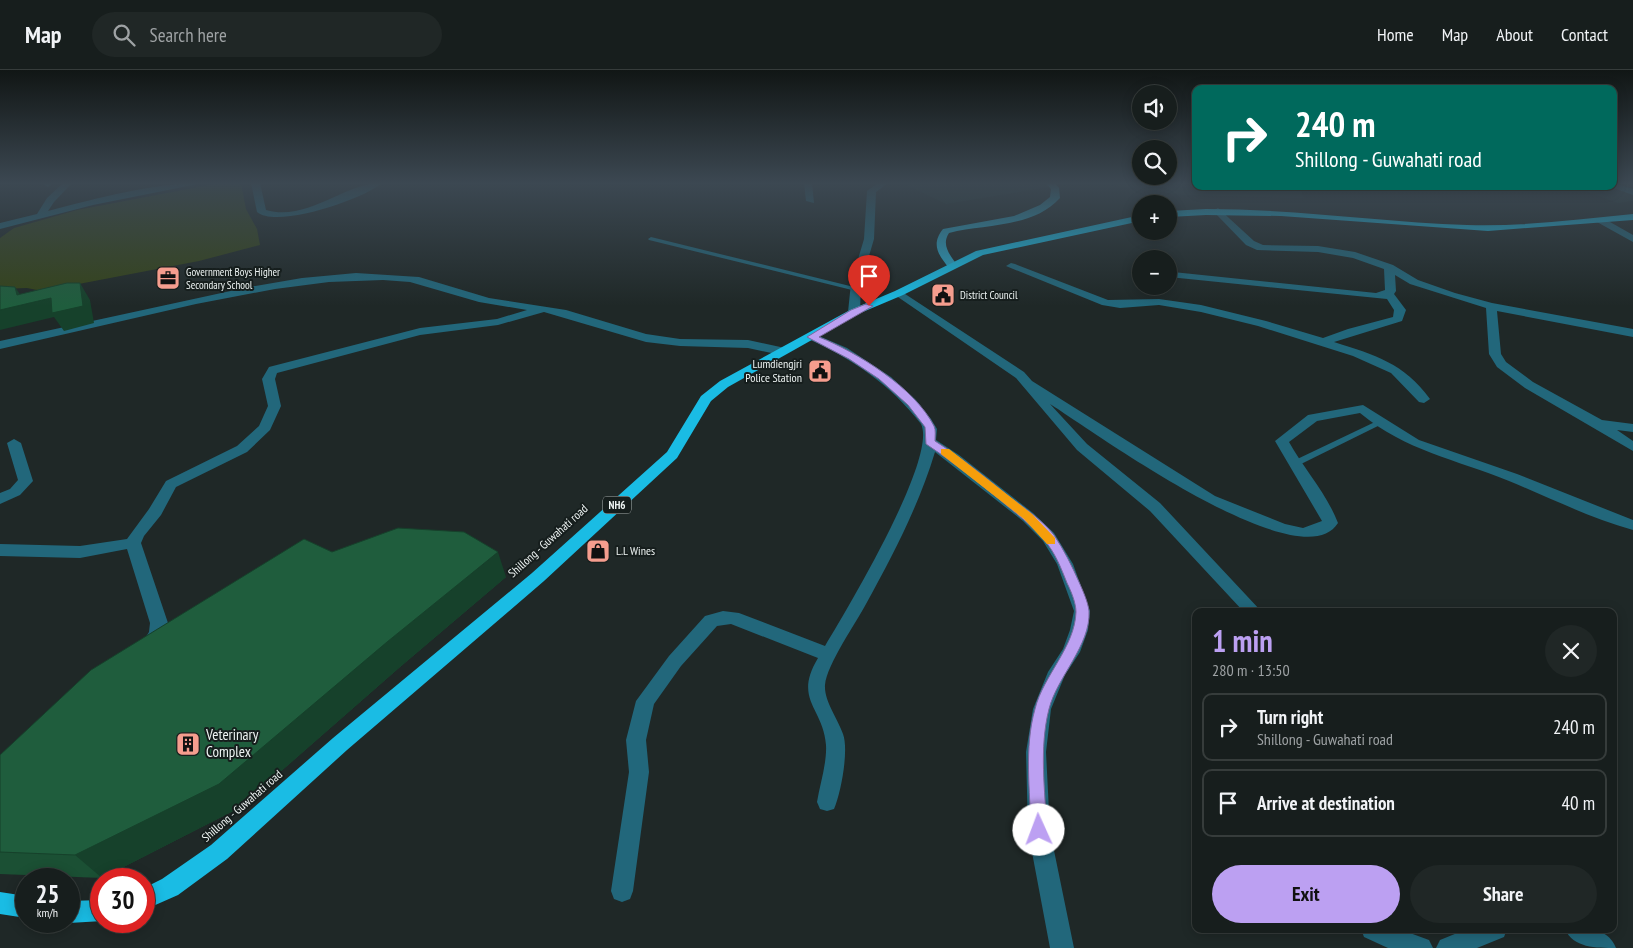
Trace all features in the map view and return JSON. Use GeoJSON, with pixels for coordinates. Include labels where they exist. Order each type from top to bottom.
{"type":"FeatureCollection","features":[{"type":"Feature","properties":{"kind":"highway","name":"Shillong - Guwahati road"},"geometry":{"type":"LineString","coordinates":[[155,894],[170,887],[219,852],[340,744],[538,577],[653,474],[672,455],[706,400],[716,391],[781,350],[812,337],[854,312],[899,293],[952,265],[997,247],[1052,238],[1114,224]]}},
{"type":"Feature","properties":{"kind":"highway"},"geometry":{"type":"LineString","coordinates":[[1422,224],[1468,228],[1549,224]]}},
{"type":"Feature","properties":{"kind":"highway"},"geometry":{"type":"LineString","coordinates":[[0,903],[15,905]]}},
{"type":"Feature","properties":{"kind":"main road"},"geometry":{"type":"LineString","coordinates":[[952,265],[941,252],[940,242],[946,231],[987,224]]}},
{"type":"Feature","properties":{"kind":"street"},"geometry":{"type":"LineString","coordinates":[[854,312],[856,289],[869,239],[870,224]]}},
{"type":"Feature","properties":{"kind":"street"},"geometry":{"type":"LineString","coordinates":[[1231,224],[1250,243],[1256,246],[1342,252],[1389,267],[1430,288],[1491,306],[1633,333]]}},
{"type":"Feature","properties":{"kind":"street"},"geometry":{"type":"LineString","coordinates":[[1607,224],[1633,239]]}},
{"type":"Feature","properties":{"kind":"street"},"geometry":{"type":"LineString","coordinates":[[1011,266],[1106,303],[1118,306],[1150,301],[1202,309],[1245,318],[1367,356],[1391,367],[1403,376],[1424,399]]}},
{"type":"Feature","properties":{"kind":"street"},"geometry":{"type":"LineString","coordinates":[[1389,267],[1391,291],[1389,294]]}},
{"type":"Feature","properties":{"kind":"street"},"geometry":{"type":"LineString","coordinates":[[1177,275],[1345,294],[1376,296],[1389,294]]}},
{"type":"Feature","properties":{"kind":"street"},"geometry":{"type":"LineString","coordinates":[[0,345],[224,296],[323,278],[409,279],[487,301],[544,308],[584,318],[646,338],[748,342],[781,350]]}},
{"type":"Feature","properties":{"kind":"street"},"geometry":{"type":"LineString","coordinates":[[899,293],[1020,375],[1054,418],[1082,447],[1155,507],[1226,586],[1250,608]]}},
{"type":"Feature","properties":{"kind":"street"},"geometry":{"type":"LineString","coordinates":[[1323,342],[1352,331],[1398,319],[1400,310],[1389,294]]}},
{"type":"Feature","properties":{"kind":"street"},"geometry":{"type":"LineString","coordinates":[[1491,306],[1495,354],[1501,364],[1529,385],[1599,424],[1633,447]]}},
{"type":"Feature","properties":{"kind":"street"},"geometry":{"type":"LineString","coordinates":[[142,655],[157,637],[159,623],[134,542],[136,534],[155,513],[164,490],[181,478],[242,451],[266,425],[273,411],[275,399],[267,380],[268,374],[273,370],[420,332],[498,322],[544,308]]}},
{"type":"Feature","properties":{"kind":"street"},"geometry":{"type":"LineString","coordinates":[[812,337],[834,346],[882,377],[912,402],[930,427],[929,449],[913,496],[829,655],[816,685],[818,698],[834,735],[836,747],[827,802]]}},
{"type":"Feature","properties":{"kind":"street"},"geometry":{"type":"LineString","coordinates":[[1028,384],[1210,499],[1282,529],[1303,533],[1320,529],[1330,523],[1326,512],[1294,464],[1282,441],[1313,418],[1363,409],[1380,423],[1414,443],[1493,469],[1613,519],[1633,524]]}},
{"type":"Feature","properties":{"kind":"street"},"geometry":{"type":"LineString","coordinates":[[1599,424],[1633,428]]}},
{"type":"Feature","properties":{"kind":"street"},"geometry":{"type":"LineString","coordinates":[[930,442],[954,458],[1028,517],[1049,537],[1065,564],[1082,611],[1079,630],[1071,652],[1057,672],[1042,709],[1036,752],[1039,830],[1062,948]]}},
{"type":"Feature","properties":{"kind":"street"},"geometry":{"type":"LineString","coordinates":[[0,499],[15,492],[26,481],[14,443]]}},
{"type":"Feature","properties":{"kind":"street"},"geometry":{"type":"LineString","coordinates":[[0,550],[80,552],[134,542]]}},
{"type":"Feature","properties":{"kind":"street"},"geometry":{"type":"LineString","coordinates":[[622,891],[639,772],[636,740],[639,720],[645,701],[675,661],[711,621],[722,616],[733,618],[829,655]]}},
{"type":"Feature","properties":{"kind":"street"},"geometry":{"type":"LineString","coordinates":[[1448,948],[1486,933]]}},
{"type":"Feature","properties":{"kind":"street"},"geometry":{"type":"LineString","coordinates":[[1582,933],[1604,948]]}},
{"type":"Feature","properties":{"kind":"street"},"geometry":{"type":"LineString","coordinates":[[1378,937],[1421,948]]}},
{"type":"Feature","properties":{"kind":"lane"},"geometry":{"type":"LineString","coordinates":[[652,239],[856,289]]}},
{"type":"Feature","properties":{"kind":"lane"},"geometry":{"type":"LineString","coordinates":[[1294,464],[1380,423]]}},
{"type":"Feature","properties":{"kind":"green space"},"geometry":{"type":"Polygon","coordinates":[[[28,224],[254,224],[260,245],[199,261],[42,291],[27,288],[0,289],[0,238],[14,228],[28,224]]]}},
{"type":"Feature","properties":{"kind":"building"},"geometry":{"type":"Polygon","coordinates":[[[67,283],[80,283],[83,306],[52,313],[51,298],[0,310],[0,286],[15,287],[17,295],[67,283]]]}},
{"type":"Feature","properties":{"kind":"building","name":"Veterinary Complex"},"geometry":{"type":"Polygon","coordinates":[[[398,528],[464,532],[498,552],[387,642],[219,784],[75,855],[0,852],[0,755],[91,670],[304,539],[332,552],[398,528]]]}},
{"type":"Feature","properties":{"kind":"slow traffic"},"geometry":{"type":"LineString","coordinates":[[945,452],[1028,517],[1051,541]]}},
{"type":"Feature","properties":{"kind":"place","name":"Government Boys Higher Secondary School"},"geometry":{"type":"Point","coordinates":[168,278]}},
{"type":"Feature","properties":{"kind":"place","name":"District Council"},"geometry":{"type":"Point","coordinates":[943,295]}},
{"type":"Feature","properties":{"kind":"place","name":"Lumdiengjri Police Station"},"geometry":{"type":"Point","coordinates":[820,371]}},
{"type":"Feature","properties":{"kind":"place","name":"L.L Wines"},"geometry":{"type":"Point","coordinates":[598,551]}},
{"type":"Feature","properties":{"kind":"place","name":"Veterinary Complex"},"geometry":{"type":"Point","coordinates":[188,744]}},
{"type":"Feature","properties":{"kind":"route"},"geometry":{"type":"LineString","coordinates":[[869,306],[854,312],[812,337],[834,346],[852,357],[882,377],[912,402],[930,427],[930,442],[954,458],[1028,517],[1049,537],[1065,564],[1077,591],[1082,611],[1079,630],[1071,652],[1057,672],[1042,709],[1036,752],[1039,830]]}}]}
